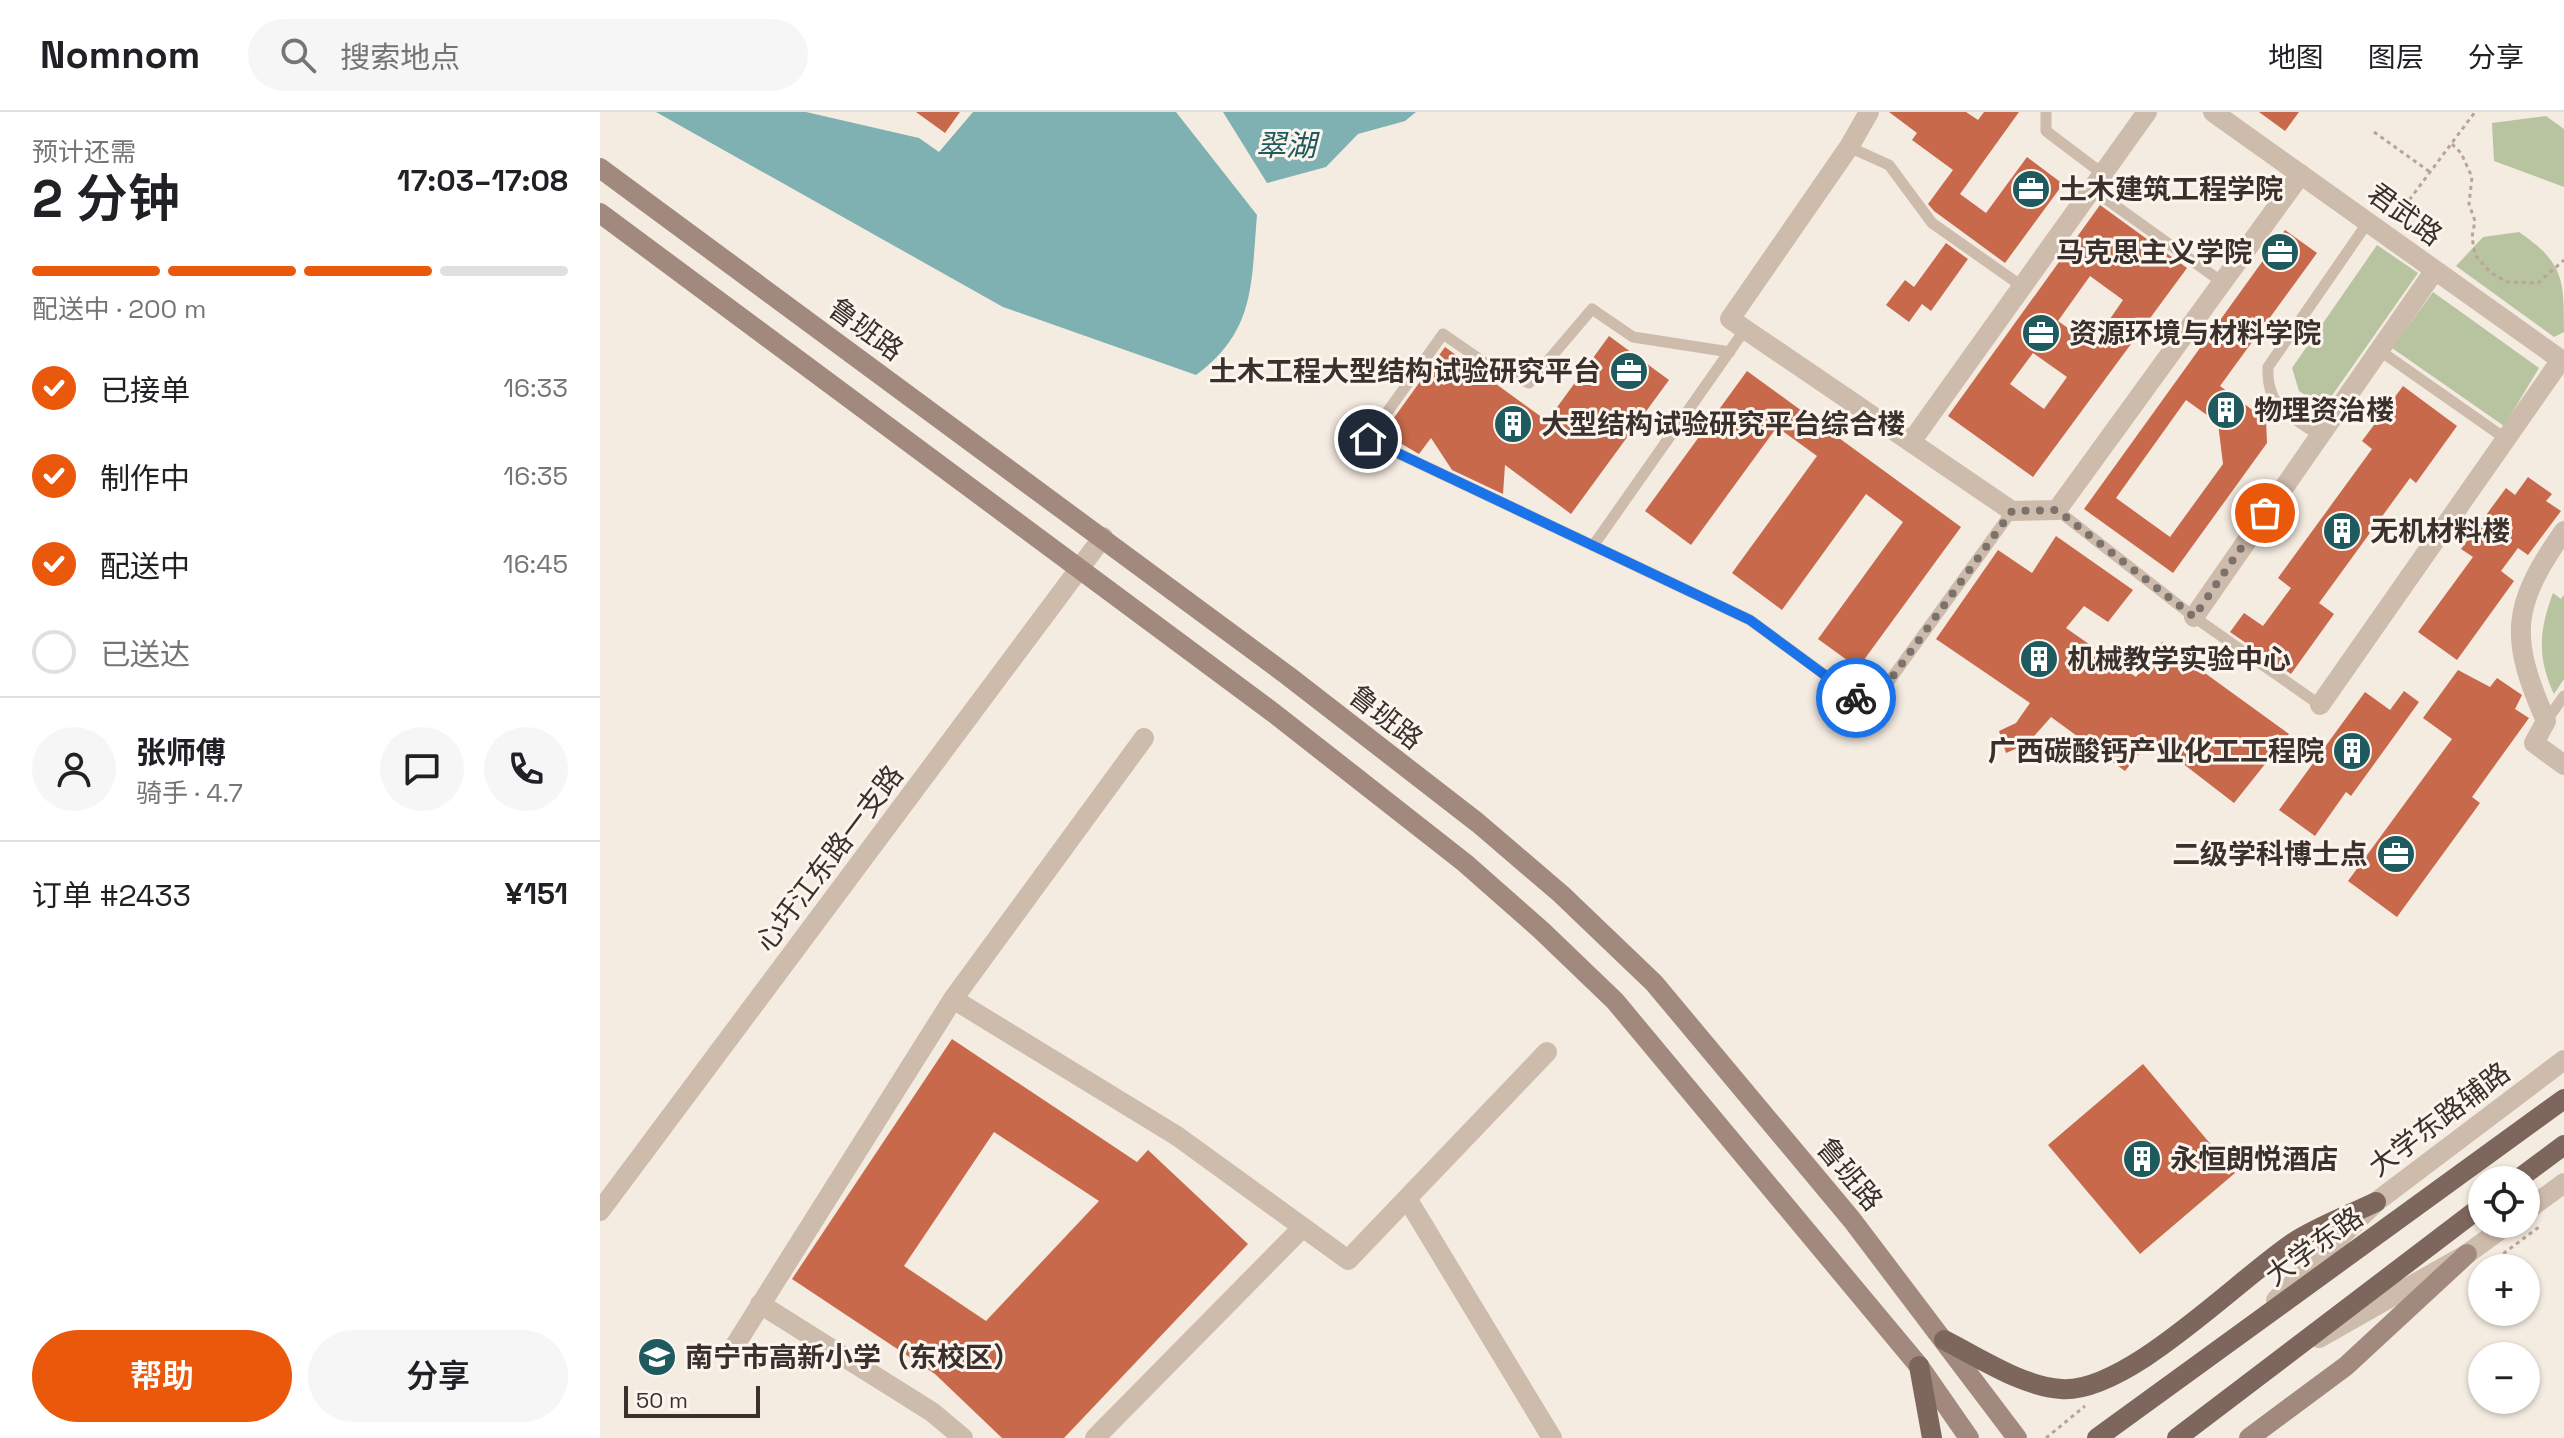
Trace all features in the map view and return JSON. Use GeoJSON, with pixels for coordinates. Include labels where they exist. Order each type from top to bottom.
{"type":"FeatureCollection","features":[{"type":"Feature","properties":{"kind":"main road","name":"鲁班路"},"geometry":{"type":"LineString","coordinates":[[600,168],[1103,537],[1478,823],[1571,904],[1654,983],[1852,1220],[2017,1438]]}},
{"type":"Feature","properties":{"kind":"main road"},"geometry":{"type":"LineString","coordinates":[[600,213],[1275,714],[1465,863],[1552,940],[1615,1001],[1919,1366],[1969,1438]]}},
{"type":"Feature","properties":{"kind":"main road","name":"大学东路"},"geometry":{"type":"LineString","coordinates":[[2097,1438],[2564,1099]]}},
{"type":"Feature","properties":{"kind":"main road"},"geometry":{"type":"LineString","coordinates":[[2536,1166],[2564,1145]]}},
{"type":"Feature","properties":{"kind":"main road"},"geometry":{"type":"LineString","coordinates":[[1944,1340],[2018,1377],[2059,1389],[2088,1388],[2123,1372],[2295,1241],[2376,1202]]}},
{"type":"Feature","properties":{"kind":"main road"},"geometry":{"type":"LineString","coordinates":[[2177,1438],[2468,1217]]}},
{"type":"Feature","properties":{"kind":"main road"},"geometry":{"type":"LineString","coordinates":[[2249,1438],[2346,1366],[2467,1254]]}},
{"type":"Feature","properties":{"kind":"main road"},"geometry":{"type":"LineString","coordinates":[[1919,1366],[1932,1438]]}},
{"type":"Feature","properties":{"kind":"street"},"geometry":{"type":"LineString","coordinates":[[1869,112],[1849,147],[1730,319],[2012,511],[2057,510],[2301,174]]}},
{"type":"Feature","properties":{"kind":"street"},"geometry":{"type":"LineString","coordinates":[[1911,442],[2147,112]]}},
{"type":"Feature","properties":{"kind":"street","name":"君武路"},"geometry":{"type":"LineString","coordinates":[[2213,112],[2563,361]]}},
{"type":"Feature","properties":{"kind":"street"},"geometry":{"type":"LineString","coordinates":[[2194,617],[2435,270]]}},
{"type":"Feature","properties":{"kind":"street"},"geometry":{"type":"LineString","coordinates":[[2320,705],[2563,361]]}},
{"type":"Feature","properties":{"kind":"street"},"geometry":{"type":"LineString","coordinates":[[2564,531],[2537,569],[2527,592],[2519,639],[2521,659],[2546,721],[2534,743],[2564,765]]}},
{"type":"Feature","properties":{"kind":"street","name":"心圩江东路一支路"},"geometry":{"type":"LineString","coordinates":[[600,1211],[1103,537]]}},
{"type":"Feature","properties":{"kind":"street"},"geometry":{"type":"LineString","coordinates":[[734,1347],[953,999],[1144,738]]}},
{"type":"Feature","properties":{"kind":"street"},"geometry":{"type":"LineString","coordinates":[[953,999],[1177,1136],[1348,1260],[1547,1052]]}},
{"type":"Feature","properties":{"kind":"street","name":"大学东路辅路"},"geometry":{"type":"LineString","coordinates":[[2249,1327],[2376,1202],[2564,1060]]}},
{"type":"Feature","properties":{"kind":"street"},"geometry":{"type":"LineString","coordinates":[[2540,1201],[2564,1183]]}},
{"type":"Feature","properties":{"kind":"street"},"geometry":{"type":"LineString","coordinates":[[1408,1200],[1552,1438]]}},
{"type":"Feature","properties":{"kind":"street"},"geometry":{"type":"LineString","coordinates":[[1095,1438],[1303,1227]]}},
{"type":"Feature","properties":{"kind":"street"},"geometry":{"type":"LineString","coordinates":[[2274,1364],[2467,1254],[2489,1238]]}},
{"type":"Feature","properties":{"kind":"street"},"geometry":{"type":"LineString","coordinates":[[760,1304],[932,1412],[963,1438]]}},
{"type":"Feature","properties":{"kind":"lane"},"geometry":{"type":"LineString","coordinates":[[2046,112],[2046,131],[2098,181],[2222,282]]}},
{"type":"Feature","properties":{"kind":"lane"},"geometry":{"type":"LineString","coordinates":[[1849,147],[1889,165],[1932,223],[2023,287]]}},
{"type":"Feature","properties":{"kind":"lane"},"geometry":{"type":"LineString","coordinates":[[2318,435],[2274,403],[2267,385],[2268,367],[2368,222]]}},
{"type":"Feature","properties":{"kind":"lane"},"geometry":{"type":"LineString","coordinates":[[1730,352],[1633,337],[1592,309],[1529,383],[1491,367],[1443,334],[1368,439],[1750,620],[1870,708],[2012,511]]}},
{"type":"Feature","properties":{"kind":"lane"},"geometry":{"type":"LineString","coordinates":[[1593,546],[1746,328]]}},
{"type":"Feature","properties":{"kind":"lane"},"geometry":{"type":"LineString","coordinates":[[2379,350],[2506,439]]}},
{"type":"Feature","properties":{"kind":"lane"},"geometry":{"type":"LineString","coordinates":[[2057,510],[2194,617],[2320,705]]}},
{"type":"Feature","properties":{"kind":"lane"},"geometry":{"type":"LineString","coordinates":[[2546,721],[2564,696]]}},
{"type":"Feature","properties":{"kind":"path"},"geometry":{"type":"LineString","coordinates":[[2395,219],[2475,112]]}},
{"type":"Feature","properties":{"kind":"path"},"geometry":{"type":"LineString","coordinates":[[2374,132],[2430,172]]}},
{"type":"Feature","properties":{"kind":"path"},"geometry":{"type":"LineString","coordinates":[[2452,144],[2461,153],[2472,177],[2469,204],[2475,221],[2472,237],[2475,255],[2490,272],[2507,282],[2538,283],[2564,260]]}},
{"type":"Feature","properties":{"kind":"path"},"geometry":{"type":"LineString","coordinates":[[2503,1254],[2541,1226]]}},
{"type":"Feature","properties":{"kind":"green space"},"geometry":{"type":"Polygon","coordinates":[[[2546,116],[2564,129],[2564,187],[2494,161],[2492,123],[2546,116]]]}},
{"type":"Feature","properties":{"kind":"green space"},"geometry":{"type":"Polygon","coordinates":[[[2519,232],[2545,253],[2562,285],[2564,332],[2554,337],[2456,266],[2483,237],[2519,232]]]}},
{"type":"Feature","properties":{"kind":"green space"},"geometry":{"type":"Polygon","coordinates":[[[2377,245],[2418,273],[2324,407],[2299,391],[2292,368],[2377,245]]]}},
{"type":"Feature","properties":{"kind":"green space"},"geometry":{"type":"Polygon","coordinates":[[[2433,292],[2539,368],[2504,426],[2392,348],[2433,292]]]}},
{"type":"Feature","properties":{"kind":"green space"},"geometry":{"type":"Polygon","coordinates":[[[2553,593],[2561,599],[2564,595],[2564,679],[2554,694],[2545,668],[2542,644],[2553,593]]]}},
{"type":"Feature","properties":{"kind":"water"},"geometry":{"type":"Polygon","coordinates":[[[656,112],[806,112],[919,138],[939,152],[973,112],[1176,112],[1257,215],[1247,304],[1230,341],[1196,375],[1003,307],[656,112]]]}},
{"type":"Feature","properties":{"kind":"water","name":"翠湖"},"geometry":{"type":"Polygon","coordinates":[[[1223,112],[1416,112],[1405,121],[1358,134],[1326,167],[1267,183],[1223,112]]]}},
{"type":"Feature","properties":{"kind":"building"},"geometry":{"type":"Polygon","coordinates":[[[916,112],[960,112],[945,133],[916,112]]]}},
{"type":"Feature","properties":{"kind":"building","name":"土木建筑工程学院"},"geometry":{"type":"Polygon","coordinates":[[[1889,112],[1966,112],[1978,120],[1984,112],[2019,112],[1960,194],[1986,213],[2027,157],[2063,184],[2005,263],[1928,204],[1953,170],[1912,140],[1917,133],[1889,112]]]}},
{"type":"Feature","properties":{"kind":"building"},"geometry":{"type":"Polygon","coordinates":[[[2259,112],[2299,112],[2285,131],[2259,112]]]}},
{"type":"Feature","properties":{"kind":"building","name":"资源环境与材料学院"},"geometry":{"type":"Polygon","coordinates":[[[2100,205],[2187,268],[2033,477],[1948,416],[2100,205]],[[2090,276],[2058,321],[2092,345],[2123,300],[2090,276]],[[2033,353],[2010,384],[2044,409],[2067,377],[2033,353]]]}},
{"type":"Feature","properties":{"kind":"building","name":"物理资治楼"},"geometry":{"type":"Polygon","coordinates":[[[2285,230],[2317,253],[2220,386],[2266,420],[2267,443],[2173,573],[2084,509],[2285,230]],[[2186,400],[2116,498],[2170,537],[2223,464],[2218,423],[2186,400]]]}},
{"type":"Feature","properties":{"kind":"building"},"geometry":{"type":"Polygon","coordinates":[[[1946,243],[1968,259],[1931,311],[1922,304],[1909,322],[1886,305],[1905,280],[1914,287],[1946,243]]]}},
{"type":"Feature","properties":{"kind":"building","name":"大型结构试验研究平台综合楼"},"geometry":{"type":"Polygon","coordinates":[[[1609,336],[1669,380],[1571,514],[1505,465],[1503,494],[1452,470],[1431,438],[1419,454],[1383,433],[1445,347],[1547,421],[1609,336]]]}},
{"type":"Feature","properties":{"kind":"building"},"geometry":{"type":"Polygon","coordinates":[[[1747,371],[1961,527],[1858,668],[1818,639],[1903,522],[1866,494],[1782,610],[1732,573],[1817,456],[1777,427],[1691,545],[1645,511],[1747,371]]]}},
{"type":"Feature","properties":{"kind":"building","name":"无机材料楼"},"geometry":{"type":"Polygon","coordinates":[[[2403,386],[2457,426],[2416,483],[2410,478],[2319,603],[2334,614],[2291,674],[2230,632],[2244,613],[2263,626],[2291,588],[2278,578],[2372,449],[2362,441],[2403,386]]]}},
{"type":"Feature","properties":{"kind":"building"},"geometry":{"type":"Polygon","coordinates":[[[2528,477],[2552,494],[2546,501],[2561,511],[2528,555],[2518,548],[2501,571],[2514,581],[2457,660],[2418,632],[2473,557],[2461,549],[2506,488],[2515,495],[2528,477]]]}},
{"type":"Feature","properties":{"kind":"building","name":"机械教学实验中心"},"geometry":{"type":"Polygon","coordinates":[[[2056,536],[2133,590],[2108,622],[2084,606],[2066,628],[2136,677],[2162,642],[2289,734],[2234,803],[2151,739],[2125,771],[2051,717],[2027,744],[2006,753],[1999,731],[2016,723],[2030,703],[1936,639],[1998,550],[2032,573],[2056,536]]]}},
{"type":"Feature","properties":{"kind":"building"},"geometry":{"type":"Polygon","coordinates":[[[2458,670],[2490,687],[2497,678],[2522,695],[2515,709],[2529,718],[2472,797],[2480,803],[2397,917],[2348,881],[2452,739],[2423,718],[2458,670]]]}},
{"type":"Feature","properties":{"kind":"building","name":"广西碳酸钙产业化工工程院"},"geometry":{"type":"Polygon","coordinates":[[[2404,691],[2419,702],[2351,796],[2346,792],[2315,836],[2279,810],[2365,692],[2390,710],[2404,691]]]}},
{"type":"Feature","properties":{"kind":"building"},"geometry":{"type":"Polygon","coordinates":[[[952,1039],[1137,1162],[1148,1150],[1248,1244],[1064,1438],[1002,1438],[935,1374],[792,1279],[952,1039]],[[994,1132],[904,1266],[986,1321],[1099,1201],[994,1132]]]}},
{"type":"Feature","properties":{"kind":"building","name":"永恒朗悦酒店"},"geometry":{"type":"Polygon","coordinates":[[[2143,1064],[2235,1173],[2140,1254],[2048,1145],[2143,1064]]]}},
{"type":"Feature","properties":{"kind":"way so far"},"geometry":{"type":"LineString","coordinates":[[1856,698],[1870,708],[2012,511],[2057,510],[2194,617],[2265,513]]}},
{"type":"Feature","properties":{"kind":"place","name":"土木建筑工程学院"},"geometry":{"type":"Point","coordinates":[2031,189]}},
{"type":"Feature","properties":{"kind":"place","name":"马克思主义学院"},"geometry":{"type":"Point","coordinates":[2280,252]}},
{"type":"Feature","properties":{"kind":"place","name":"资源环境与材料学院"},"geometry":{"type":"Point","coordinates":[2041,333]}},
{"type":"Feature","properties":{"kind":"place","name":"土木工程大型结构试验研究平台"},"geometry":{"type":"Point","coordinates":[1629,371]}},
{"type":"Feature","properties":{"kind":"place","name":"物理资治楼"},"geometry":{"type":"Point","coordinates":[2226,410]}},
{"type":"Feature","properties":{"kind":"place","name":"大型结构试验研究平台综合楼"},"geometry":{"type":"Point","coordinates":[1513,424]}},
{"type":"Feature","properties":{"kind":"place","name":"无机材料楼"},"geometry":{"type":"Point","coordinates":[2342,531]}},
{"type":"Feature","properties":{"kind":"place","name":"机械教学实验中心"},"geometry":{"type":"Point","coordinates":[2039,659]}},
{"type":"Feature","properties":{"kind":"place","name":"广西碳酸钙产业化工工程院"},"geometry":{"type":"Point","coordinates":[2352,751]}},
{"type":"Feature","properties":{"kind":"place","name":"二级学科博士点"},"geometry":{"type":"Point","coordinates":[2396,854]}},
{"type":"Feature","properties":{"kind":"place","name":"永恒朗悦酒店"},"geometry":{"type":"Point","coordinates":[2142,1159]}},
{"type":"Feature","properties":{"kind":"place","name":"南宁市高新小学（东校区）"},"geometry":{"type":"Point","coordinates":[657,1357]}},
{"type":"Feature","properties":{"kind":"route"},"geometry":{"type":"LineString","coordinates":[[1368,439],[1750,620],[1856,698]]}}]}
